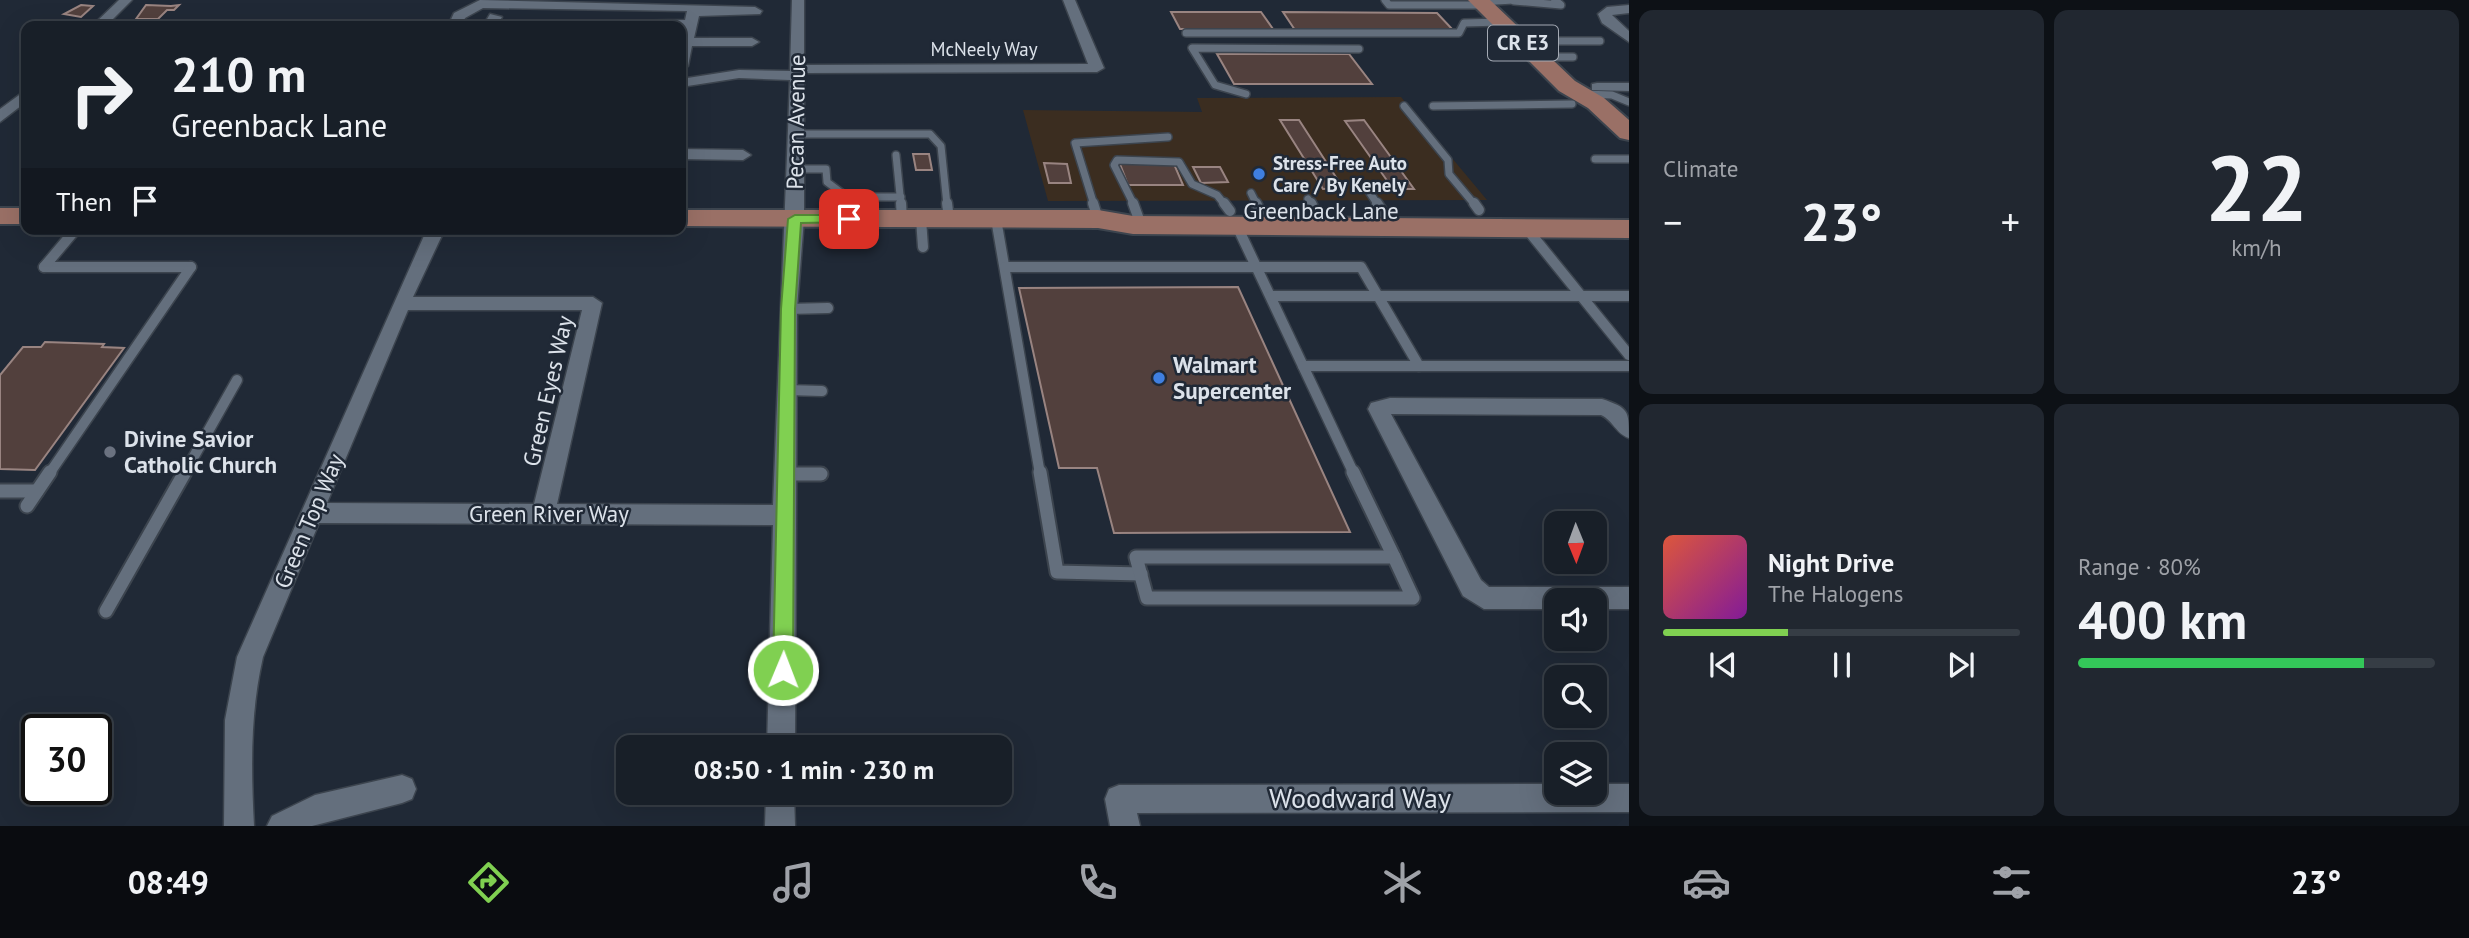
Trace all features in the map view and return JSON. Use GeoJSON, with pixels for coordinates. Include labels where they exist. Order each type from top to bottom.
{"type":"FeatureCollection","features":[{"type":"Feature","properties":{"kind":"main road","name":"CR E3"},"geometry":{"type":"LineString","coordinates":[[1480,2],[1528,49],[1629,133]]}},
{"type":"Feature","properties":{"kind":"main road","name":"CR E3"},"geometry":{"type":"LineString","coordinates":[[1579,93],[1629,159]]}},
{"type":"Feature","properties":{"kind":"main road","name":"Greenback Lane"},"geometry":{"type":"LineString","coordinates":[[1138,218],[1176,226],[1233,218],[1244,220],[1266,217],[1262,205],[1311,205],[1424,227],[1629,229]]}},
{"type":"Feature","properties":{"kind":"main road","name":"Greenback Lane"},"geometry":{"type":"LineString","coordinates":[[686,218],[795,219],[908,212],[948,219],[1388,219],[1479,210],[1629,210]]}},
{"type":"Feature","properties":{"kind":"main road"},"geometry":{"type":"LineString","coordinates":[[1424,227],[1428,219],[1474,219],[1479,210]]}},
{"type":"Feature","properties":{"kind":"main road"},"geometry":{"type":"LineString","coordinates":[[0,216],[21,216]]}},
{"type":"Feature","properties":{"kind":"street"},"geometry":{"type":"LineString","coordinates":[[104,21],[127,0]]}},
{"type":"Feature","properties":{"kind":"street","name":"Pecan Avenue"},"geometry":{"type":"LineString","coordinates":[[781,735],[788,309],[795,219],[798,0]]}},
{"type":"Feature","properties":{"kind":"street","name":"McNeely Way"},"geometry":{"type":"LineString","coordinates":[[797,72],[1097,68],[1069,0]]}},
{"type":"Feature","properties":{"kind":"street"},"geometry":{"type":"LineString","coordinates":[[457,21],[459,16],[480,4],[755,11]]}},
{"type":"Feature","properties":{"kind":"street"},"geometry":{"type":"LineString","coordinates":[[1629,9],[1612,10],[1605,14],[1607,20],[1629,38]]}},
{"type":"Feature","properties":{"kind":"street"},"geometry":{"type":"LineString","coordinates":[[639,21],[695,11]]}},
{"type":"Feature","properties":{"kind":"street"},"geometry":{"type":"LineString","coordinates":[[695,11],[686,42],[752,42]]}},
{"type":"Feature","properties":{"kind":"street"},"geometry":{"type":"LineString","coordinates":[[686,82],[739,74],[797,72]]}},
{"type":"Feature","properties":{"kind":"street"},"geometry":{"type":"LineString","coordinates":[[1579,93],[1629,87]]}},
{"type":"Feature","properties":{"kind":"street"},"geometry":{"type":"LineString","coordinates":[[0,117],[21,98]]}},
{"type":"Feature","properties":{"kind":"street"},"geometry":{"type":"LineString","coordinates":[[686,154],[743,155]]}},
{"type":"Feature","properties":{"kind":"street","name":"Green Top Way"},"geometry":{"type":"LineString","coordinates":[[239,826],[236,727],[240,692],[250,657],[433,235]]}},
{"type":"Feature","properties":{"kind":"street","name":"Green Eyes Way"},"geometry":{"type":"LineString","coordinates":[[401,304],[593,303],[581,346],[578,380],[543,514]]}},
{"type":"Feature","properties":{"kind":"street"},"geometry":{"type":"LineString","coordinates":[[1629,430],[1615,412],[1602,407],[1390,406],[1378,409],[1478,595],[1484,598],[1629,598]]}},
{"type":"Feature","properties":{"kind":"street","name":"Green River Way"},"geometry":{"type":"LineString","coordinates":[[313,513],[786,515]]}},
{"type":"Feature","properties":{"kind":"street"},"geometry":{"type":"LineString","coordinates":[[282,826],[315,809],[402,789]]}},
{"type":"Feature","properties":{"kind":"street","name":"Woodward Way"},"geometry":{"type":"LineString","coordinates":[[1125,826],[1119,799],[1629,798]]}},
{"type":"Feature","properties":{"kind":"street"},"geometry":{"type":"LineString","coordinates":[[780,805],[780,826]]}},
{"type":"Feature","properties":{"kind":"lane"},"geometry":{"type":"LineString","coordinates":[[1385,0],[1389,5],[1514,0],[1561,5],[1555,0]]}},
{"type":"Feature","properties":{"kind":"lane"},"geometry":{"type":"LineString","coordinates":[[1186,33],[1460,33],[1464,23],[1501,22]]}},
{"type":"Feature","properties":{"kind":"lane"},"geometry":{"type":"LineString","coordinates":[[1528,49],[1573,57],[1556,41]]}},
{"type":"Feature","properties":{"kind":"lane"},"geometry":{"type":"LineString","coordinates":[[1528,49],[1556,41],[1600,41]]}},
{"type":"Feature","properties":{"kind":"lane"},"geometry":{"type":"LineString","coordinates":[[1246,94],[1215,85],[1192,48],[1359,49]]}},
{"type":"Feature","properties":{"kind":"lane"},"geometry":{"type":"LineString","coordinates":[[1433,106],[1579,93],[1612,95],[1629,102]]}},
{"type":"Feature","properties":{"kind":"lane"},"geometry":{"type":"LineString","coordinates":[[1404,106],[1448,160],[1449,174],[1479,210]]}},
{"type":"Feature","properties":{"kind":"lane"},"geometry":{"type":"LineString","coordinates":[[796,134],[930,134],[941,146],[948,219]]}},
{"type":"Feature","properties":{"kind":"lane"},"geometry":{"type":"LineString","coordinates":[[1098,219],[1075,143],[1168,137]]}},
{"type":"Feature","properties":{"kind":"lane"},"geometry":{"type":"LineString","coordinates":[[896,155],[908,212],[923,247]]}},
{"type":"Feature","properties":{"kind":"lane"},"geometry":{"type":"LineString","coordinates":[[1595,159],[1629,159]]}},
{"type":"Feature","properties":{"kind":"lane"},"geometry":{"type":"LineString","coordinates":[[1138,218],[1114,165],[1117,160],[1180,162],[1192,184],[1217,195],[1233,218],[1257,267],[1395,557],[1413,598],[1147,598],[1136,557],[1395,557]]}},
{"type":"Feature","properties":{"kind":"lane"},"geometry":{"type":"LineString","coordinates":[[795,169],[826,169],[827,182],[848,197],[908,212]]}},
{"type":"Feature","properties":{"kind":"lane"},"geometry":{"type":"LineString","coordinates":[[1366,187],[1388,219]]}},
{"type":"Feature","properties":{"kind":"lane"},"geometry":{"type":"LineString","coordinates":[[996,219],[1057,572],[1140,574]]}},
{"type":"Feature","properties":{"kind":"lane"},"geometry":{"type":"LineString","coordinates":[[1527,229],[1629,355]]}},
{"type":"Feature","properties":{"kind":"lane"},"geometry":{"type":"LineString","coordinates":[[27,506],[191,267],[44,267],[71,235]]}},
{"type":"Feature","properties":{"kind":"lane"},"geometry":{"type":"LineString","coordinates":[[1005,267],[1362,267],[1419,366]]}},
{"type":"Feature","properties":{"kind":"lane"},"geometry":{"type":"LineString","coordinates":[[1271,296],[1629,296]]}},
{"type":"Feature","properties":{"kind":"lane"},"geometry":{"type":"LineString","coordinates":[[788,309],[828,309]]}},
{"type":"Feature","properties":{"kind":"lane"},"geometry":{"type":"LineString","coordinates":[[1303,366],[1629,366]]}},
{"type":"Feature","properties":{"kind":"lane"},"geometry":{"type":"LineString","coordinates":[[106,611],[237,380]]}},
{"type":"Feature","properties":{"kind":"lane"},"geometry":{"type":"LineString","coordinates":[[787,390],[822,391]]}},
{"type":"Feature","properties":{"kind":"lane"},"geometry":{"type":"LineString","coordinates":[[785,474],[821,474]]}},
{"type":"Feature","properties":{"kind":"lane"},"geometry":{"type":"LineString","coordinates":[[0,491],[37,491]]}},
{"type":"Feature","properties":{"kind":"shaded area"},"geometry":{"type":"Polygon","coordinates":[[[1401,97],[1487,200],[1048,201],[1023,110],[1202,112],[1197,98],[1401,97]]]}},
{"type":"Feature","properties":{"kind":"building"},"geometry":{"type":"Polygon","coordinates":[[[81,5],[93,6],[81,17],[64,14],[81,5]]]}},
{"type":"Feature","properties":{"kind":"building"},"geometry":{"type":"Polygon","coordinates":[[[146,5],[179,5],[174,10],[167,10],[158,19],[136,19],[146,5]]]}},
{"type":"Feature","properties":{"kind":"building"},"geometry":{"type":"Polygon","coordinates":[[[1171,12],[1261,12],[1273,29],[1180,29],[1171,12]]]}},
{"type":"Feature","properties":{"kind":"building"},"geometry":{"type":"Polygon","coordinates":[[[1283,12],[1437,13],[1453,30],[1295,30],[1283,12]]]}},
{"type":"Feature","properties":{"kind":"building"},"geometry":{"type":"Polygon","coordinates":[[[1217,54],[1349,54],[1372,84],[1234,84],[1217,54]]]}},
{"type":"Feature","properties":{"kind":"building"},"geometry":{"type":"Polygon","coordinates":[[[1280,120],[1299,120],[1343,188],[1323,189],[1280,120]]]}},
{"type":"Feature","properties":{"kind":"building"},"geometry":{"type":"Polygon","coordinates":[[[1364,120],[1414,189],[1393,189],[1345,121],[1364,120]]]}},
{"type":"Feature","properties":{"kind":"building"},"geometry":{"type":"Polygon","coordinates":[[[913,154],[929,154],[932,170],[916,170],[913,154]]]}},
{"type":"Feature","properties":{"kind":"building"},"geometry":{"type":"Polygon","coordinates":[[[1044,163],[1067,164],[1071,183],[1049,183],[1044,163]]]}},
{"type":"Feature","properties":{"kind":"building"},"geometry":{"type":"Polygon","coordinates":[[[1120,164],[1174,164],[1183,185],[1128,185],[1120,164]]]}},
{"type":"Feature","properties":{"kind":"building"},"geometry":{"type":"Polygon","coordinates":[[[1193,167],[1220,167],[1228,182],[1201,183],[1193,167]]]}},
{"type":"Feature","properties":{"kind":"building","name":"Walmart Supercenter"},"geometry":{"type":"Polygon","coordinates":[[[1238,287],[1350,532],[1114,533],[1097,468],[1059,468],[1019,288],[1238,287]]]}},
{"type":"Feature","properties":{"kind":"building"},"geometry":{"type":"Polygon","coordinates":[[[45,342],[104,344],[102,347],[124,348],[35,470],[0,469],[0,375],[23,347],[41,347],[45,342]]]}},
{"type":"Feature","properties":{"kind":"place","name":"Stress-Free Auto Care / By Kenely"},"geometry":{"type":"Point","coordinates":[1259,174]}},
{"type":"Feature","properties":{"kind":"place","name":"Walmart Supercenter"},"geometry":{"type":"Point","coordinates":[1159,378]}},
{"type":"Feature","properties":{"kind":"place","name":"Divine Savior Catholic Church"},"geometry":{"type":"Point","coordinates":[110,452]}},
{"type":"Feature","properties":{"kind":"route"},"geometry":{"type":"LineString","coordinates":[[783,670],[788,309],[795,219],[849,219]]}}]}
